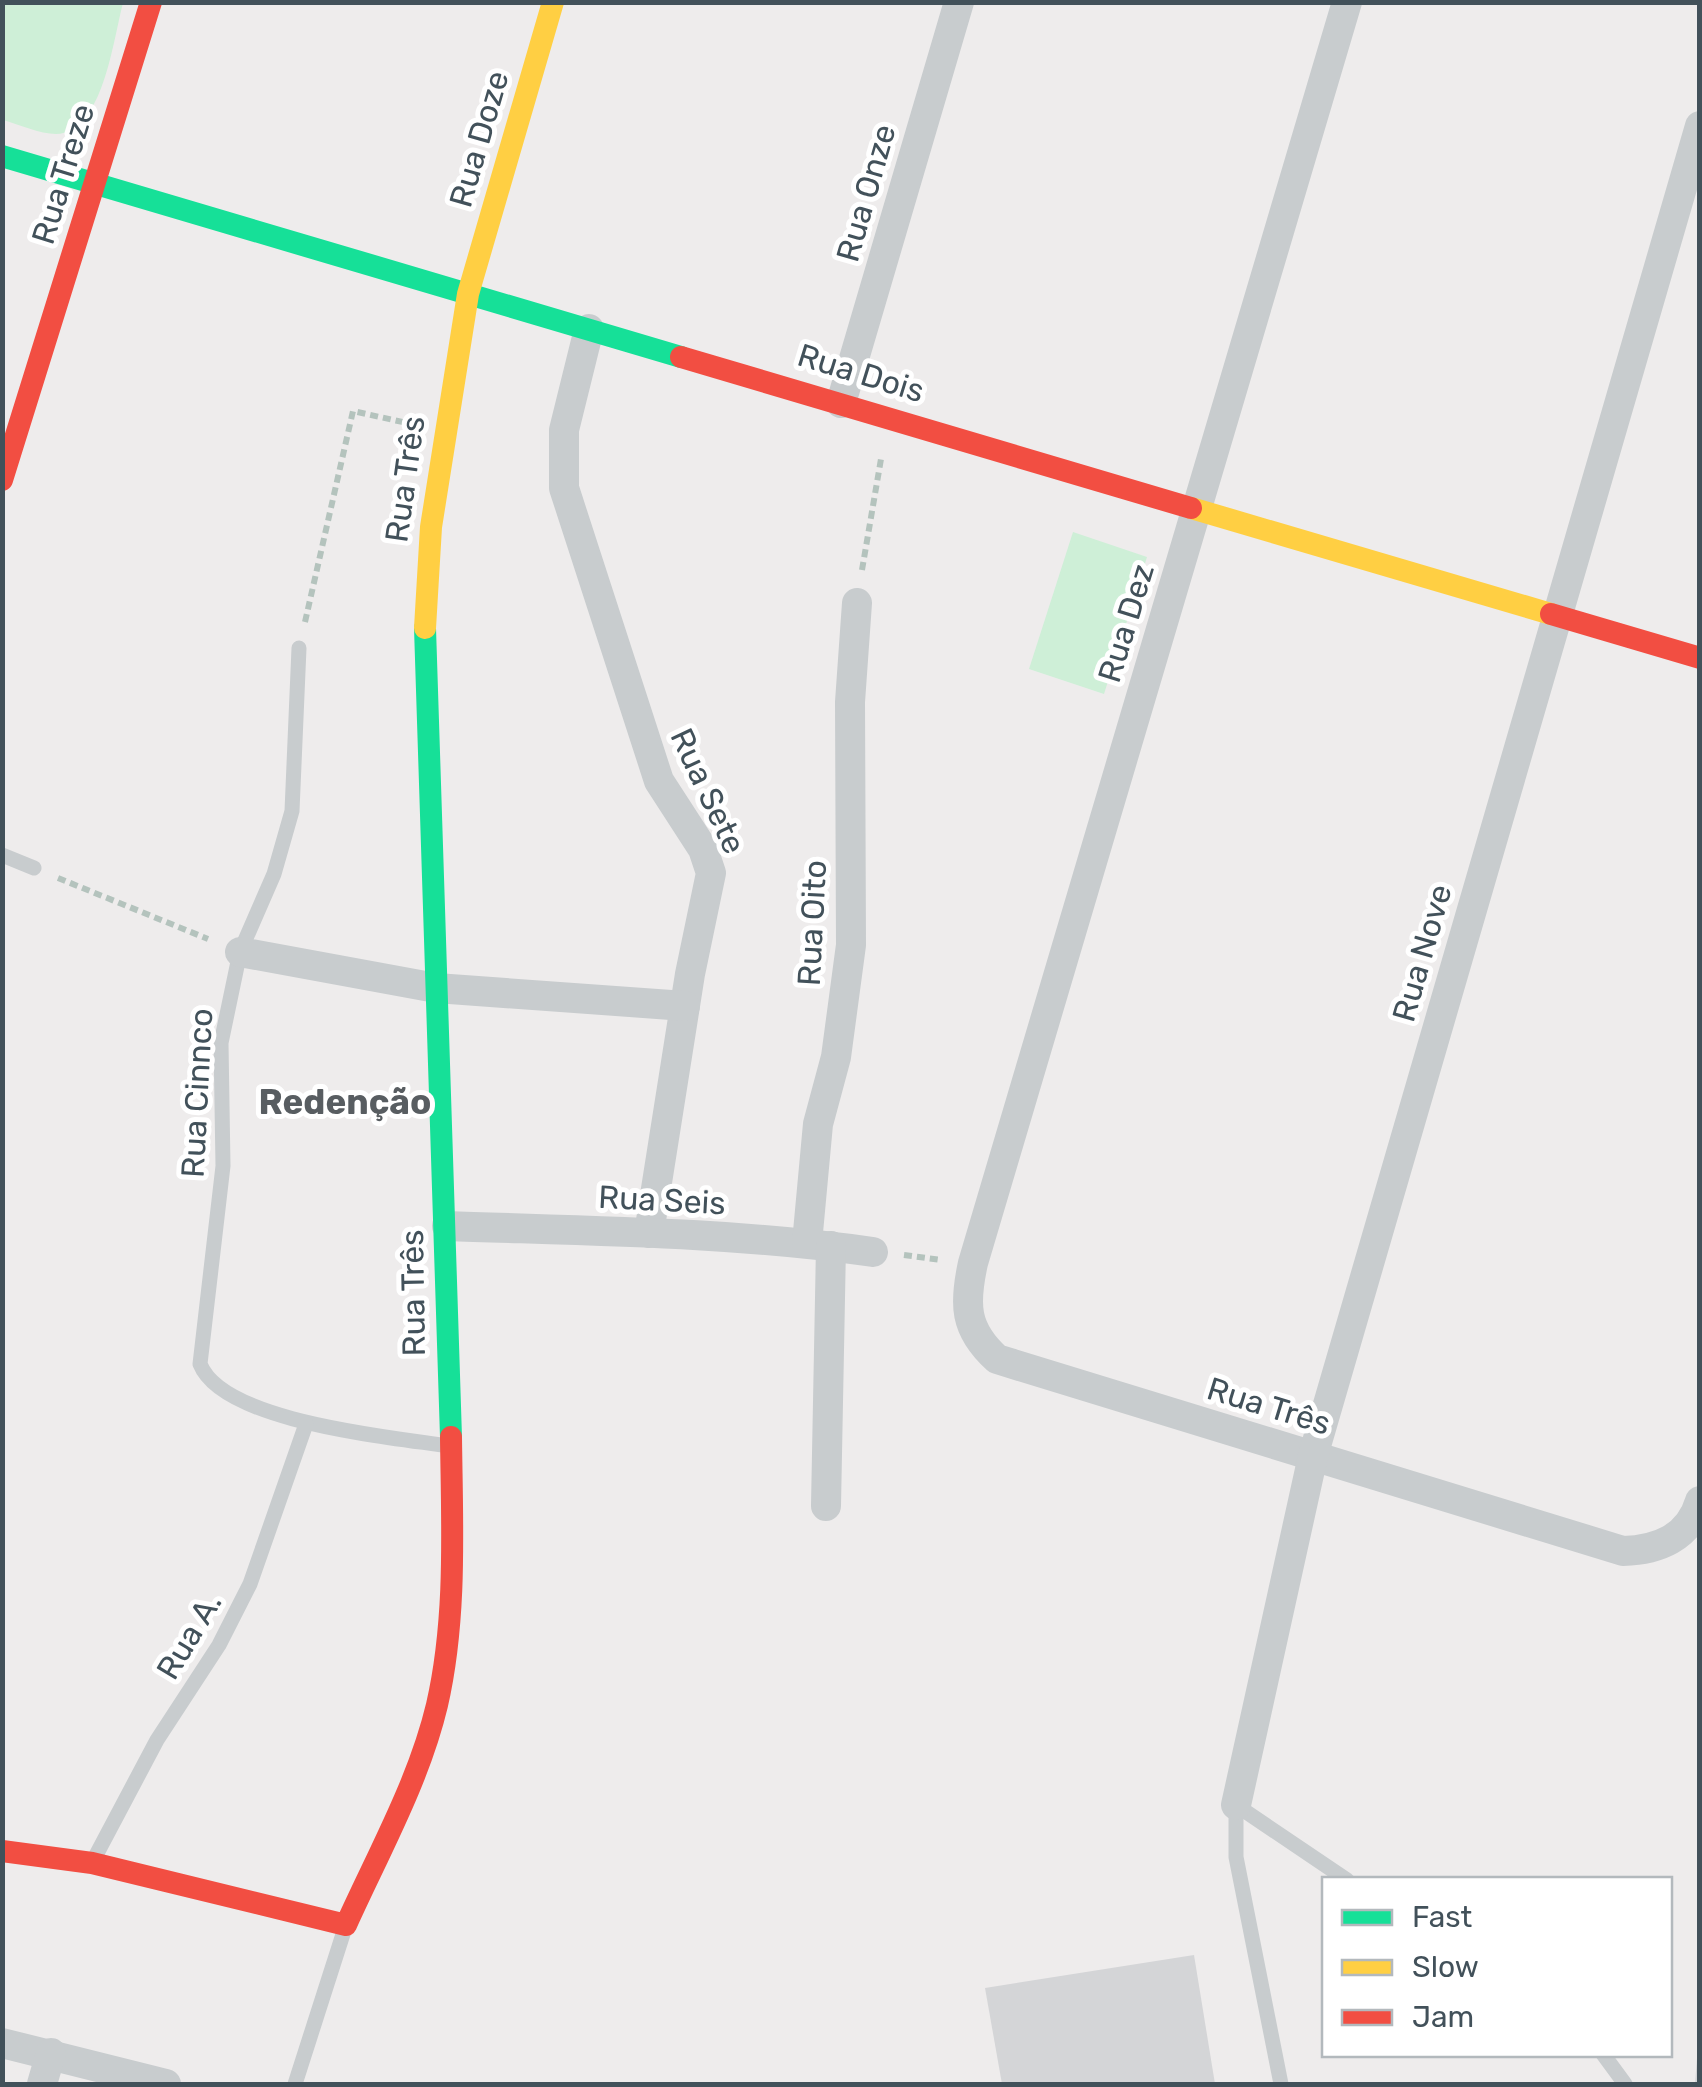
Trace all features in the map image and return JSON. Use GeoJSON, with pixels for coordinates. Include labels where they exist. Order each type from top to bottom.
{"type":"FeatureCollection","features":[{"type":"Feature","properties":{"kind":"street","name":"Rua Treze"},"geometry":{"type":"LineString","coordinates":[[2,480],[150,2]]}},
{"type":"Feature","properties":{"kind":"street","name":"Rua Doze"},"geometry":{"type":"LineString","coordinates":[[468,294],[552,2]]}},
{"type":"Feature","properties":{"kind":"street","name":"Rua Onze"},"geometry":{"type":"LineString","coordinates":[[841,404],[959,2]]}},
{"type":"Feature","properties":{"kind":"street","name":"Rua Dez"},"geometry":{"type":"LineString","coordinates":[[973,1263],[1347,2]]}},
{"type":"Feature","properties":{"kind":"street","name":"Rua Nove"},"geometry":{"type":"LineString","coordinates":[[1236,1805],[1313,1456],[1700,126]]}},
{"type":"Feature","properties":{"kind":"street","name":"Rua Dois"},"geometry":{"type":"LineString","coordinates":[[2,156],[1700,658]]}},
{"type":"Feature","properties":{"kind":"street","name":"Rua Três"},"geometry":{"type":"LineString","coordinates":[[346,1925],[420,1756],[437,1704],[453,1556],[447,1226],[424,632],[431,527],[468,294]]}},
{"type":"Feature","properties":{"kind":"street","name":"Rua Sete"},"geometry":{"type":"LineString","coordinates":[[588,329],[564,430],[564,488],[659,781],[704,849],[712,873],[685,1006],[649,1233]]}},
{"type":"Feature","properties":{"kind":"street","name":"Rua Oito"},"geometry":{"type":"LineString","coordinates":[[826,1506],[818,1124],[836,1057],[851,944],[850,702],[857,602]]}},
{"type":"Feature","properties":{"kind":"street"},"geometry":{"type":"LineString","coordinates":[[240,952],[436,988],[685,1006]]}},
{"type":"Feature","properties":{"kind":"street","name":"Rua Seis"},"geometry":{"type":"LineString","coordinates":[[447,1226],[649,1233],[819,1244],[873,1252]]}},
{"type":"Feature","properties":{"kind":"street","name":"Rua Três"},"geometry":{"type":"LineString","coordinates":[[973,1263],[965,1300],[968,1321],[997,1359],[1623,1551],[1668,1543],[1684,1530],[1700,1501]]}},
{"type":"Feature","properties":{"kind":"street"},"geometry":{"type":"LineString","coordinates":[[2,1851],[92,1863],[346,1925]]}},
{"type":"Feature","properties":{"kind":"street"},"geometry":{"type":"LineString","coordinates":[[2,2043],[166,2084]]}},
{"type":"Feature","properties":{"kind":"street"},"geometry":{"type":"LineString","coordinates":[[42,2084],[51,2053]]}},
{"type":"Feature","properties":{"kind":"lane","name":"Rua Cinnco"},"geometry":{"type":"LineString","coordinates":[[300,648],[292,811],[274,874],[240,952],[220,1043],[222,1166],[200,1364],[213,1387],[306,1424],[450,1446]]}},
{"type":"Feature","properties":{"kind":"lane"},"geometry":{"type":"LineString","coordinates":[[2,855],[34,868]]}},
{"type":"Feature","properties":{"kind":"lane","name":"Rua A."},"geometry":{"type":"LineString","coordinates":[[92,1863],[157,1740],[219,1645],[250,1584],[306,1424]]}},
{"type":"Feature","properties":{"kind":"lane"},"geometry":{"type":"LineString","coordinates":[[1236,1805],[1344,1877]]}},
{"type":"Feature","properties":{"kind":"lane"},"geometry":{"type":"LineString","coordinates":[[1236,1805],[1236,1857],[1281,2084]]}},
{"type":"Feature","properties":{"kind":"lane"},"geometry":{"type":"LineString","coordinates":[[295,2084],[346,1925]]}},
{"type":"Feature","properties":{"kind":"lane"},"geometry":{"type":"LineString","coordinates":[[1606,2057],[1625,2084]]}},
{"type":"Feature","properties":{"kind":"path"},"geometry":{"type":"LineString","coordinates":[[300,648],[353,411],[446,432]]}},
{"type":"Feature","properties":{"kind":"path"},"geometry":{"type":"LineString","coordinates":[[857,602],[887,418]]}},
{"type":"Feature","properties":{"kind":"path"},"geometry":{"type":"LineString","coordinates":[[34,868],[240,952]]}},
{"type":"Feature","properties":{"kind":"path"},"geometry":{"type":"LineString","coordinates":[[873,1252],[973,1263]]}},
{"type":"Feature","properties":{"kind":"green space"},"geometry":{"type":"Polygon","coordinates":[[[2,3],[123,3],[110,60],[95,102],[72,130],[50,134],[3,120],[2,3]]]}},
{"type":"Feature","properties":{"kind":"green space"},"geometry":{"type":"Polygon","coordinates":[[[1073,532],[1147,557],[1104,694],[1029,669],[1073,532]]]}},
{"type":"Feature","properties":{"kind":"building"},"geometry":{"type":"Polygon","coordinates":[[[1194,1955],[1215,2084],[1002,2084],[985,1988],[1194,1955]]]}},
{"type":"Feature","properties":{"kind":"building"},"geometry":{"type":"Polygon","coordinates":[[[1700,2058],[1700,2084],[1695,2084],[1700,2058]]]}},
{"type":"Feature","properties":{"kind":"traffic: fast"},"geometry":{"type":"LineString","coordinates":[[2,156],[681,357]]}},
{"type":"Feature","properties":{"kind":"traffic: fast"},"geometry":{"type":"LineString","coordinates":[[425,628],[451,1437]]}},
{"type":"Feature","properties":{"kind":"traffic: slow"},"geometry":{"type":"LineString","coordinates":[[425,628],[431,527],[468,294],[553,2]]}},
{"type":"Feature","properties":{"kind":"traffic: slow"},"geometry":{"type":"LineString","coordinates":[[1191,508],[1551,614]]}},
{"type":"Feature","properties":{"kind":"traffic: jam"},"geometry":{"type":"LineString","coordinates":[[2,480],[151,2]]}},
{"type":"Feature","properties":{"kind":"traffic: jam"},"geometry":{"type":"LineString","coordinates":[[681,357],[1191,508]]}},
{"type":"Feature","properties":{"kind":"traffic: jam"},"geometry":{"type":"LineString","coordinates":[[1551,614],[1700,658]]}},
{"type":"Feature","properties":{"kind":"traffic: jam"},"geometry":{"type":"LineString","coordinates":[[2,1851],[92,1863],[346,1925],[409,1789],[437,1705],[450,1605],[451,1437]]}},
{"type":"Feature","properties":{"kind":"district","name":"Redenção"},"geometry":{"type":"Point","coordinates":[345,1102]}}]}
